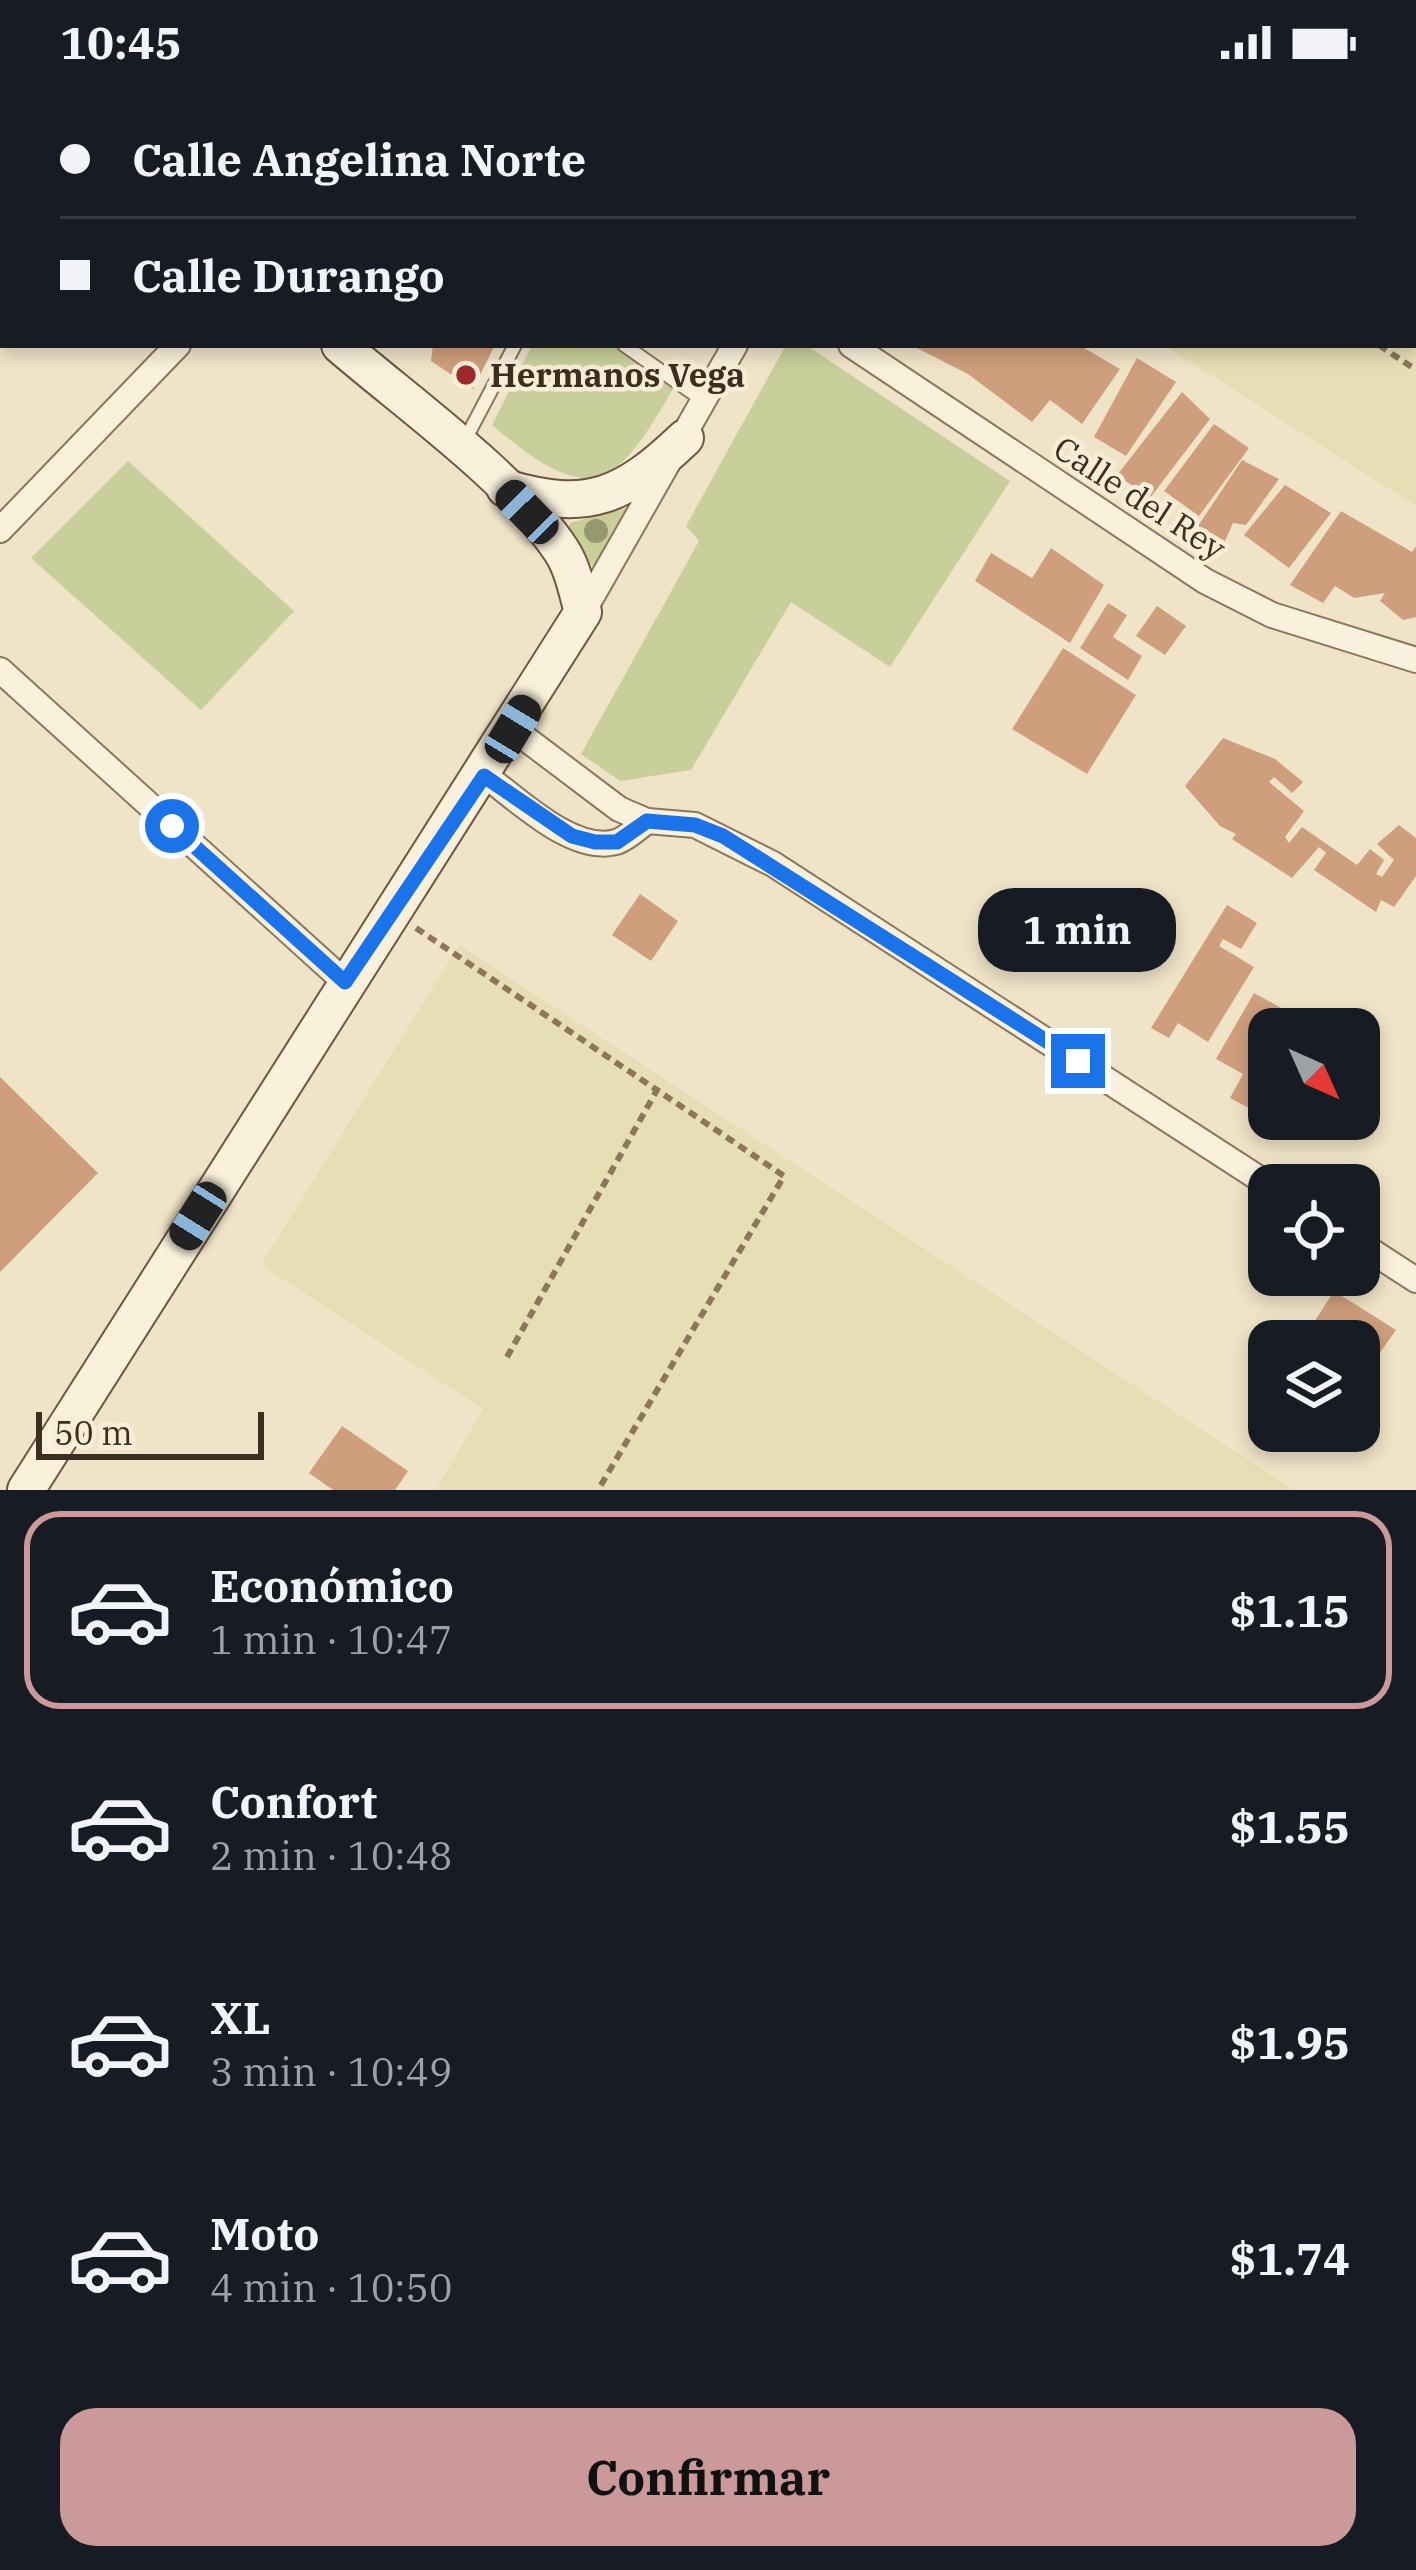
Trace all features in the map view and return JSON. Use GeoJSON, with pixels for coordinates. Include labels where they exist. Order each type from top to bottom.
{"type":"FeatureCollection","features":[{"type":"Feature","properties":{"kind":"main road"},"geometry":{"type":"LineString","coordinates":[[26,1490],[345,982],[484,776],[583,611],[562,551],[505,488],[343,348]]}},
{"type":"Feature","properties":{"kind":"main road"},"geometry":{"type":"LineString","coordinates":[[505,488],[560,501],[589,499],[639,481],[685,438]]}},
{"type":"Feature","properties":{"kind":"street"},"geometry":{"type":"LineString","coordinates":[[0,530],[175,348]]}},
{"type":"Feature","properties":{"kind":"street"},"geometry":{"type":"LineString","coordinates":[[583,611],[733,348]]}},
{"type":"Feature","properties":{"kind":"street","name":"Calle del Rey"},"geometry":{"type":"LineString","coordinates":[[856,348],[1205,581],[1272,615],[1416,661]]}},
{"type":"Feature","properties":{"kind":"street"},"geometry":{"type":"LineString","coordinates":[[0,670],[345,982]]}},
{"type":"Feature","properties":{"kind":"street"},"geometry":{"type":"LineString","coordinates":[[513,729],[620,809],[647,821],[695,825],[773,864],[1248,1171]]}},
{"type":"Feature","properties":{"kind":"street"},"geometry":{"type":"LineString","coordinates":[[484,776],[572,836],[617,842],[647,821]]}},
{"type":"Feature","properties":{"kind":"street"},"geometry":{"type":"LineString","coordinates":[[1380,1257],[1416,1280]]}},
{"type":"Feature","properties":{"kind":"lane"},"geometry":{"type":"LineString","coordinates":[[460,449],[513,348]]}},
{"type":"Feature","properties":{"kind":"lane"},"geometry":{"type":"LineString","coordinates":[[628,348],[705,402]]}},
{"type":"Feature","properties":{"kind":"path"},"geometry":{"type":"LineString","coordinates":[[1383,348],[1416,370]]}},
{"type":"Feature","properties":{"kind":"path"},"geometry":{"type":"LineString","coordinates":[[392,911],[784,1176],[598,1490]]}},
{"type":"Feature","properties":{"kind":"path"},"geometry":{"type":"LineString","coordinates":[[507,1357],[657,1090]]}},
{"type":"Feature","properties":{"kind":"shaded area"},"geometry":{"type":"Polygon","coordinates":[[[1169,348],[1416,348],[1416,506],[1169,348]]]}},
{"type":"Feature","properties":{"kind":"shaded area"},"geometry":{"type":"Polygon","coordinates":[[[459,945],[1294,1490],[436,1490],[483,1409],[261,1265],[459,945]]]}},
{"type":"Feature","properties":{"kind":"green space"},"geometry":{"type":"Polygon","coordinates":[[[530,348],[617,348],[674,387],[634,449],[616,467],[597,476],[576,477],[553,469],[492,425],[530,348]]]}},
{"type":"Feature","properties":{"kind":"green space"},"geometry":{"type":"Polygon","coordinates":[[[784,348],[810,348],[1010,481],[890,667],[791,602],[691,770],[620,781],[581,754],[699,541],[686,526],[784,348]]]}},
{"type":"Feature","properties":{"kind":"green space"},"geometry":{"type":"Polygon","coordinates":[[[128,461],[294,611],[201,710],[31,558],[128,461]]]}},
{"type":"Feature","properties":{"kind":"green space"},"geometry":{"type":"Polygon","coordinates":[[[641,504],[601,574],[564,538],[570,523],[641,504]]]}},
{"type":"Feature","properties":{"kind":"building","name":"Hermanos Vega"},"geometry":{"type":"Polygon","coordinates":[[[433,348],[494,348],[473,389],[431,361],[433,348]]]}},
{"type":"Feature","properties":{"kind":"building"},"geometry":{"type":"Polygon","coordinates":[[[917,348],[1084,348],[1120,369],[1082,424],[1050,400],[1032,422],[968,374],[917,348]]]}},
{"type":"Feature","properties":{"kind":"building"},"geometry":{"type":"Polygon","coordinates":[[[1137,358],[1176,382],[1126,456],[1094,437],[1137,358]]]}},
{"type":"Feature","properties":{"kind":"building"},"geometry":{"type":"Polygon","coordinates":[[[1182,392],[1210,419],[1150,498],[1117,475],[1182,392]]]}},
{"type":"Feature","properties":{"kind":"building"},"geometry":{"type":"Polygon","coordinates":[[[1214,424],[1249,448],[1199,516],[1164,491],[1214,424]]]}},
{"type":"Feature","properties":{"kind":"building"},"geometry":{"type":"Polygon","coordinates":[[[1242,460],[1279,479],[1246,525],[1233,523],[1225,541],[1198,526],[1242,460]]]}},
{"type":"Feature","properties":{"kind":"building"},"geometry":{"type":"Polygon","coordinates":[[[1285,485],[1331,513],[1289,568],[1244,535],[1285,485]]]}},
{"type":"Feature","properties":{"kind":"building"},"geometry":{"type":"Polygon","coordinates":[[[1341,511],[1412,552],[1416,546],[1416,617],[1403,620],[1380,601],[1385,593],[1354,598],[1335,586],[1323,603],[1290,585],[1341,511]]]}},
{"type":"Feature","properties":{"kind":"building"},"geometry":{"type":"Polygon","coordinates":[[[1051,548],[1104,585],[1070,643],[975,581],[991,553],[1032,578],[1051,548]]]}},
{"type":"Feature","properties":{"kind":"building"},"geometry":{"type":"Polygon","coordinates":[[[1108,603],[1127,615],[1113,637],[1142,656],[1128,680],[1080,648],[1108,603]]]}},
{"type":"Feature","properties":{"kind":"building"},"geometry":{"type":"Polygon","coordinates":[[[1157,606],[1186,626],[1165,655],[1136,636],[1157,606]]]}},
{"type":"Feature","properties":{"kind":"building"},"geometry":{"type":"Polygon","coordinates":[[[1063,648],[1136,695],[1087,774],[1012,729],[1063,648]]]}},
{"type":"Feature","properties":{"kind":"building"},"geometry":{"type":"Polygon","coordinates":[[[1223,738],[1275,759],[1303,782],[1292,793],[1274,777],[1269,782],[1304,811],[1285,837],[1289,843],[1302,827],[1357,865],[1370,849],[1384,860],[1376,874],[1382,877],[1394,860],[1377,844],[1399,825],[1416,838],[1416,876],[1394,907],[1381,900],[1376,912],[1314,870],[1326,853],[1319,847],[1292,878],[1232,839],[1236,834],[1220,826],[1185,786],[1223,738]]]}},
{"type":"Feature","properties":{"kind":"building"},"geometry":{"type":"Polygon","coordinates":[[[640,894],[678,921],[651,961],[612,935],[640,894]]]}},
{"type":"Feature","properties":{"kind":"building"},"geometry":{"type":"Polygon","coordinates":[[[1227,905],[1257,923],[1241,949],[1223,939],[1219,946],[1254,967],[1208,1042],[1178,1023],[1169,1038],[1151,1028],[1227,905]]]}},
{"type":"Feature","properties":{"kind":"building"},"geometry":{"type":"Polygon","coordinates":[[[1254,993],[1281,1008],[1248,1008],[1248,1108],[1230,1098],[1243,1074],[1216,1059],[1254,993]]]}},
{"type":"Feature","properties":{"kind":"building"},"geometry":{"type":"Polygon","coordinates":[[[0,1077],[98,1173],[0,1272],[0,1077]]]}},
{"type":"Feature","properties":{"kind":"building"},"geometry":{"type":"Polygon","coordinates":[[[1331,1296],[1342,1296],[1396,1330],[1380,1352],[1380,1320],[1315,1320],[1331,1296]]]}},
{"type":"Feature","properties":{"kind":"building"},"geometry":{"type":"Polygon","coordinates":[[[342,1426],[408,1471],[395,1490],[333,1490],[309,1473],[342,1426]]]}},
{"type":"Feature","properties":{"kind":"place","name":"Hermanos Vega"},"geometry":{"type":"Point","coordinates":[466,375]}},
{"type":"Feature","properties":{"kind":"route"},"geometry":{"type":"LineString","coordinates":[[172,826],[345,982],[484,776],[572,836],[595,842],[617,842],[647,821],[695,825],[773,864],[1078,1061]]}}]}
